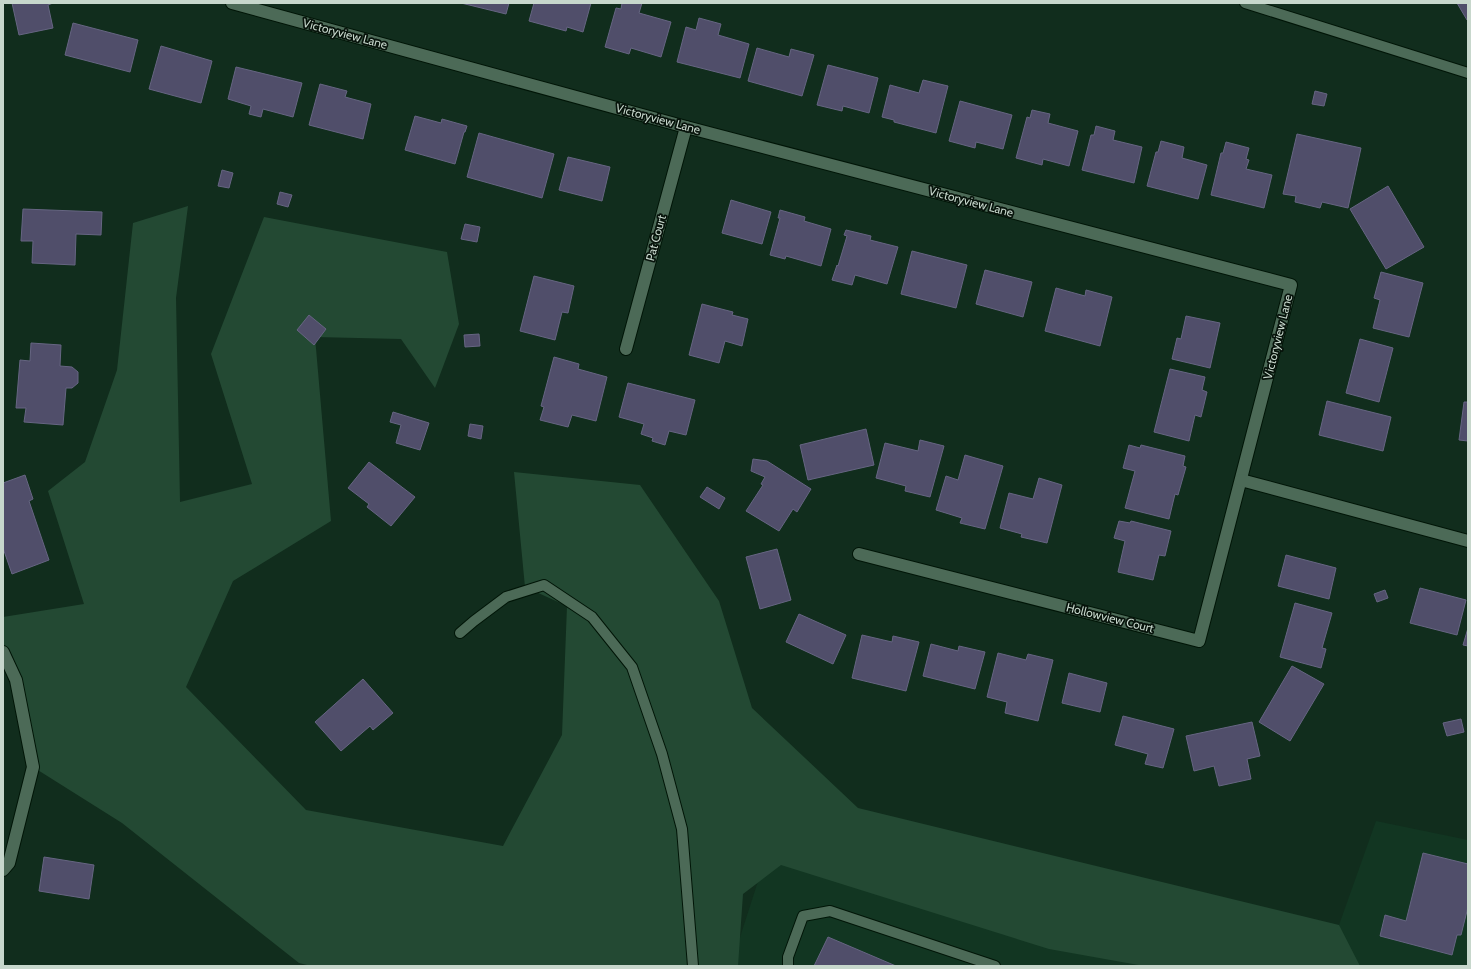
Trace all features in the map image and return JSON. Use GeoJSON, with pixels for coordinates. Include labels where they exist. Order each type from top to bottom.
{"type":"FeatureCollection","features":[{"type":"Feature","properties":{"kind":"street","name":"Victoryview Lane"},"geometry":{"type":"LineString","coordinates":[[232,3],[686,127],[1291,285],[1241,480]]}},
{"type":"Feature","properties":{"kind":"street","name":"Pat Court"},"geometry":{"type":"LineString","coordinates":[[626,349],[686,127]]}},
{"type":"Feature","properties":{"kind":"street"},"geometry":{"type":"LineString","coordinates":[[1241,480],[1468,541]]}},
{"type":"Feature","properties":{"kind":"street","name":"Hollowview Court"},"geometry":{"type":"LineString","coordinates":[[859,554],[1199,641],[1241,480]]}},
{"type":"Feature","properties":{"kind":"street"},"geometry":{"type":"LineString","coordinates":[[3,652],[16,680],[33,767],[9,863],[3,870]]}},
{"type":"Feature","properties":{"kind":"lane"},"geometry":{"type":"LineString","coordinates":[[1245,3],[1468,73]]}},
{"type":"Feature","properties":{"kind":"lane"},"geometry":{"type":"LineString","coordinates":[[460,633],[506,597],[544,585],[592,618],[632,667],[662,754],[682,829],[693,966]]}},
{"type":"Feature","properties":{"kind":"lane"},"geometry":{"type":"LineString","coordinates":[[788,966],[788,958],[803,916],[830,911],[995,966]]}},
{"type":"Feature","properties":{"kind":"shaded area"},"geometry":{"type":"Polygon","coordinates":[[[188,206],[176,298],[180,502],[252,484],[211,354],[264,217],[447,252],[459,324],[435,388],[401,339],[315,337],[331,521],[233,581],[186,687],[306,810],[503,846],[562,735],[567,606],[525,587],[514,472],[640,485],[719,601],[752,708],[858,808],[1339,925],[1360,966],[1144,966],[1049,949],[781,865],[743,894],[738,966],[311,966],[299,963],[122,823],[33,767],[3,652],[3,617],[84,604],[48,491],[85,462],[117,370],[133,223],[188,206]]]}},
{"type":"Feature","properties":{"kind":"shaded area"},"geometry":{"type":"Polygon","coordinates":[[[1376,821],[1468,840],[1468,966],[1345,966],[1339,925],[1376,821]]]}},
{"type":"Feature","properties":{"kind":"shaded area"},"geometry":{"type":"Polygon","coordinates":[[[768,850],[1199,966],[735,966],[734,956],[768,850]]]}},
{"type":"Feature","properties":{"kind":"building"},"geometry":{"type":"Polygon","coordinates":[[[12,3],[53,3],[48,5],[53,28],[19,35],[12,3]]]}},
{"type":"Feature","properties":{"kind":"building"},"geometry":{"type":"Polygon","coordinates":[[[461,3],[509,3],[506,14],[461,3]]]}},
{"type":"Feature","properties":{"kind":"building"},"geometry":{"type":"Polygon","coordinates":[[[534,3],[591,3],[583,32],[567,27],[566,31],[529,21],[534,3]]]}},
{"type":"Feature","properties":{"kind":"building"},"geometry":{"type":"Polygon","coordinates":[[[622,3],[642,3],[639,13],[671,22],[661,57],[631,48],[629,54],[605,47],[616,8],[621,9],[622,3]]]}},
{"type":"Feature","properties":{"kind":"building"},"geometry":{"type":"Polygon","coordinates":[[[1457,3],[1468,3],[1468,20],[1467,20],[1457,3]]]}},
{"type":"Feature","properties":{"kind":"building"},"geometry":{"type":"Polygon","coordinates":[[[699,18],[721,24],[718,35],[749,44],[740,78],[677,62],[686,27],[696,30],[699,18]]]}},
{"type":"Feature","properties":{"kind":"building"},"geometry":{"type":"Polygon","coordinates":[[[73,23],[138,40],[130,72],[65,55],[73,23]]]}},
{"type":"Feature","properties":{"kind":"building"},"geometry":{"type":"Polygon","coordinates":[[[161,46],[212,61],[201,103],[149,89],[161,46]]]}},
{"type":"Feature","properties":{"kind":"building"},"geometry":{"type":"Polygon","coordinates":[[[757,48],[789,57],[791,49],[814,55],[802,96],[748,81],[757,48]]]}},
{"type":"Feature","properties":{"kind":"building"},"geometry":{"type":"Polygon","coordinates":[[[828,65],[878,78],[869,113],[843,106],[842,111],[817,105],[828,65]]]}},
{"type":"Feature","properties":{"kind":"building"},"geometry":{"type":"Polygon","coordinates":[[[236,67],[302,83],[293,117],[263,109],[261,117],[249,114],[251,106],[228,99],[236,67]]]}},
{"type":"Feature","properties":{"kind":"building"},"geometry":{"type":"Polygon","coordinates":[[[923,80],[948,86],[936,133],[894,122],[894,120],[882,117],[890,85],[919,93],[923,80]]]}},
{"type":"Feature","properties":{"kind":"building"},"geometry":{"type":"Polygon","coordinates":[[[320,84],[347,91],[345,97],[371,104],[363,139],[309,125],[320,84]]]}},
{"type":"Feature","properties":{"kind":"building"},"geometry":{"type":"Polygon","coordinates":[[[1315,91],[1327,94],[1324,106],[1312,104],[1315,91]]]}},
{"type":"Feature","properties":{"kind":"building"},"geometry":{"type":"Polygon","coordinates":[[[960,101],[1012,115],[1003,149],[976,142],[975,148],[949,141],[960,101]]]}},
{"type":"Feature","properties":{"kind":"building"},"geometry":{"type":"Polygon","coordinates":[[[1032,110],[1050,114],[1048,123],[1078,131],[1069,166],[1043,159],[1042,165],[1016,158],[1027,117],[1030,118],[1032,110]]]}},
{"type":"Feature","properties":{"kind":"building"},"geometry":{"type":"Polygon","coordinates":[[[415,116],[441,123],[442,119],[467,126],[455,164],[405,150],[415,116]]]}},
{"type":"Feature","properties":{"kind":"building"},"geometry":{"type":"Polygon","coordinates":[[[1096,126],[1115,131],[1113,140],[1142,147],[1134,183],[1082,170],[1091,135],[1094,135],[1096,126]]]}},
{"type":"Feature","properties":{"kind":"building"},"geometry":{"type":"Polygon","coordinates":[[[479,133],[554,154],[542,198],[467,177],[479,133]]]}},
{"type":"Feature","properties":{"kind":"building"},"geometry":{"type":"Polygon","coordinates":[[[1297,134],[1361,148],[1348,208],[1322,202],[1320,208],[1295,202],[1296,196],[1283,194],[1297,134]]]}},
{"type":"Feature","properties":{"kind":"building"},"geometry":{"type":"Polygon","coordinates":[[[1161,141],[1184,147],[1182,158],[1207,165],[1198,199],[1147,186],[1156,152],[1158,152],[1161,141]]]}},
{"type":"Feature","properties":{"kind":"building"},"geometry":{"type":"Polygon","coordinates":[[[1226,142],[1249,148],[1246,159],[1249,160],[1246,169],[1272,175],[1264,208],[1211,195],[1221,153],[1223,153],[1226,142]]]}},
{"type":"Feature","properties":{"kind":"building"},"geometry":{"type":"Polygon","coordinates":[[[568,157],[610,167],[602,201],[559,190],[568,157]]]}},
{"type":"Feature","properties":{"kind":"building"},"geometry":{"type":"Polygon","coordinates":[[[222,170],[233,173],[229,188],[218,186],[222,170]]]}},
{"type":"Feature","properties":{"kind":"building"},"geometry":{"type":"Polygon","coordinates":[[[1388,186],[1424,247],[1386,269],[1350,209],[1388,186]]]}},
{"type":"Feature","properties":{"kind":"building"},"geometry":{"type":"Polygon","coordinates":[[[280,192],[292,195],[288,207],[277,204],[280,192]]]}},
{"type":"Feature","properties":{"kind":"building"},"geometry":{"type":"Polygon","coordinates":[[[731,200],[771,212],[762,244],[722,233],[731,200]]]}},
{"type":"Feature","properties":{"kind":"building"},"geometry":{"type":"Polygon","coordinates":[[[23,209],[102,212],[101,235],[76,234],[75,265],[32,263],[33,241],[21,241],[23,209]]]}},
{"type":"Feature","properties":{"kind":"building"},"geometry":{"type":"Polygon","coordinates":[[[780,210],[805,217],[804,221],[831,229],[821,266],[786,256],[785,259],[770,255],[780,218],[778,218],[780,210]]]}},
{"type":"Feature","properties":{"kind":"building"},"geometry":{"type":"Polygon","coordinates":[[[465,224],[480,227],[477,242],[461,239],[465,224]]]}},
{"type":"Feature","properties":{"kind":"building"},"geometry":{"type":"Polygon","coordinates":[[[846,230],[871,236],[870,240],[898,247],[887,284],[855,275],[852,285],[832,280],[847,236],[844,235],[846,230]]]}},
{"type":"Feature","properties":{"kind":"building"},"geometry":{"type":"Polygon","coordinates":[[[912,251],[967,265],[956,308],[901,294],[912,251]]]}},
{"type":"Feature","properties":{"kind":"building"},"geometry":{"type":"Polygon","coordinates":[[[985,270],[1032,282],[1023,317],[976,304],[985,270]]]}},
{"type":"Feature","properties":{"kind":"building"},"geometry":{"type":"Polygon","coordinates":[[[1381,272],[1423,283],[1409,337],[1373,328],[1380,300],[1374,298],[1381,272]]]}},
{"type":"Feature","properties":{"kind":"building"},"geometry":{"type":"Polygon","coordinates":[[[534,276],[574,286],[568,313],[562,312],[555,340],[520,331],[534,276]]]}},
{"type":"Feature","properties":{"kind":"building"},"geometry":{"type":"Polygon","coordinates":[[[1056,288],[1085,296],[1086,290],[1112,297],[1100,346],[1045,331],[1056,288]]]}},
{"type":"Feature","properties":{"kind":"building"},"geometry":{"type":"Polygon","coordinates":[[[702,304],[733,312],[732,315],[748,319],[742,346],[725,341],[719,363],[689,355],[702,304]]]}},
{"type":"Feature","properties":{"kind":"building"},"geometry":{"type":"Polygon","coordinates":[[[309,315],[326,329],[314,345],[297,330],[309,315]]]}},
{"type":"Feature","properties":{"kind":"building"},"geometry":{"type":"Polygon","coordinates":[[[1186,316],[1220,323],[1210,368],[1172,359],[1177,338],[1181,339],[1186,316]]]}},
{"type":"Feature","properties":{"kind":"building"},"geometry":{"type":"Polygon","coordinates":[[[479,334],[480,346],[465,347],[464,335],[479,334]]]}},
{"type":"Feature","properties":{"kind":"building"},"geometry":{"type":"Polygon","coordinates":[[[1360,339],[1393,348],[1379,402],[1346,393],[1360,339]]]}},
{"type":"Feature","properties":{"kind":"building"},"geometry":{"type":"Polygon","coordinates":[[[31,343],[61,345],[60,366],[72,367],[78,372],[78,383],[72,388],[66,388],[63,425],[24,422],[26,408],[16,408],[20,360],[30,361],[31,343]]]}},
{"type":"Feature","properties":{"kind":"building"},"geometry":{"type":"Polygon","coordinates":[[[554,357],[579,364],[578,369],[607,377],[596,421],[572,415],[568,427],[540,420],[544,407],[541,406],[554,357]]]}},
{"type":"Feature","properties":{"kind":"building"},"geometry":{"type":"Polygon","coordinates":[[[1170,369],[1205,377],[1202,390],[1207,392],[1201,417],[1195,415],[1189,441],[1154,432],[1170,369]]]}},
{"type":"Feature","properties":{"kind":"building"},"geometry":{"type":"Polygon","coordinates":[[[628,383],[695,400],[686,435],[669,431],[665,445],[652,441],[653,438],[641,434],[644,424],[619,417],[628,383]]]}},
{"type":"Feature","properties":{"kind":"building"},"geometry":{"type":"Polygon","coordinates":[[[1327,401],[1391,417],[1383,451],[1319,435],[1327,401]]]}},
{"type":"Feature","properties":{"kind":"building"},"geometry":{"type":"Polygon","coordinates":[[[1464,402],[1468,402],[1468,441],[1459,440],[1464,402]]]}},
{"type":"Feature","properties":{"kind":"building"},"geometry":{"type":"Polygon","coordinates":[[[393,412],[429,423],[420,450],[396,443],[401,425],[390,422],[393,412]]]}},
{"type":"Feature","properties":{"kind":"building"},"geometry":{"type":"Polygon","coordinates":[[[470,424],[483,426],[481,439],[468,436],[470,424]]]}},
{"type":"Feature","properties":{"kind":"building"},"geometry":{"type":"Polygon","coordinates":[[[866,429],[874,465],[808,480],[800,445],[866,429]]]}},
{"type":"Feature","properties":{"kind":"building"},"geometry":{"type":"Polygon","coordinates":[[[920,440],[944,446],[930,497],[905,491],[906,486],[876,478],[885,443],[918,451],[920,440]]]}},
{"type":"Feature","properties":{"kind":"building"},"geometry":{"type":"Polygon","coordinates":[[[1129,445],[1140,448],[1141,445],[1185,456],[1183,466],[1186,467],[1178,495],[1175,494],[1169,519],[1125,508],[1135,471],[1123,468],[1129,445]]]}},
{"type":"Feature","properties":{"kind":"building"},"geometry":{"type":"Polygon","coordinates":[[[965,455],[1003,466],[985,529],[960,523],[962,518],[936,510],[946,476],[958,480],[965,455]]]}},
{"type":"Feature","properties":{"kind":"building"},"geometry":{"type":"Polygon","coordinates":[[[753,459],[767,461],[811,489],[797,512],[793,509],[779,531],[746,511],[763,485],[761,484],[765,477],[751,471],[753,459]]]}},
{"type":"Feature","properties":{"kind":"building"},"geometry":{"type":"Polygon","coordinates":[[[369,462],[415,497],[391,526],[367,507],[369,504],[348,488],[369,462]]]}},
{"type":"Feature","properties":{"kind":"building"},"geometry":{"type":"Polygon","coordinates":[[[25,475],[33,499],[29,501],[49,560],[12,574],[3,548],[3,483],[25,475]]]}},
{"type":"Feature","properties":{"kind":"building"},"geometry":{"type":"Polygon","coordinates":[[[1039,478],[1062,485],[1047,543],[1021,537],[1022,534],[1000,528],[1009,493],[1033,499],[1039,478]]]}},
{"type":"Feature","properties":{"kind":"building"},"geometry":{"type":"Polygon","coordinates":[[[707,487],[725,498],[719,509],[700,497],[707,487]]]}},
{"type":"Feature","properties":{"kind":"building"},"geometry":{"type":"Polygon","coordinates":[[[1119,521],[1130,523],[1131,521],[1171,531],[1165,556],[1159,555],[1153,580],[1118,572],[1125,541],[1114,538],[1119,521]]]}},
{"type":"Feature","properties":{"kind":"building"},"geometry":{"type":"Polygon","coordinates":[[[777,549],[791,600],[760,609],[746,557],[777,549]]]}},
{"type":"Feature","properties":{"kind":"building"},"geometry":{"type":"Polygon","coordinates":[[[1286,555],[1336,568],[1329,599],[1278,586],[1286,555]]]}},
{"type":"Feature","properties":{"kind":"building"},"geometry":{"type":"Polygon","coordinates":[[[1420,588],[1466,600],[1457,635],[1410,623],[1420,588]]]}},
{"type":"Feature","properties":{"kind":"building"},"geometry":{"type":"Polygon","coordinates":[[[1385,590],[1388,598],[1377,602],[1374,594],[1385,590]]]}},
{"type":"Feature","properties":{"kind":"building"},"geometry":{"type":"Polygon","coordinates":[[[1295,603],[1332,613],[1322,648],[1326,649],[1321,668],[1280,657],[1295,603]]]}},
{"type":"Feature","properties":{"kind":"building"},"geometry":{"type":"Polygon","coordinates":[[[799,614],[846,635],[833,664],[786,642],[799,614]]]}},
{"type":"Feature","properties":{"kind":"building"},"geometry":{"type":"Polygon","coordinates":[[[1468,628],[1468,646],[1463,645],[1468,628]]]}},
{"type":"Feature","properties":{"kind":"building"},"geometry":{"type":"Polygon","coordinates":[[[862,635],[892,642],[893,636],[919,642],[906,691],[852,678],[862,635]]]}},
{"type":"Feature","properties":{"kind":"building"},"geometry":{"type":"Polygon","coordinates":[[[931,644],[958,651],[959,646],[985,652],[975,689],[923,676],[931,644]]]}},
{"type":"Feature","properties":{"kind":"building"},"geometry":{"type":"Polygon","coordinates":[[[998,653],[1026,660],[1028,654],[1053,660],[1038,721],[1005,713],[1007,702],[987,697],[998,653]]]}},
{"type":"Feature","properties":{"kind":"building"},"geometry":{"type":"Polygon","coordinates":[[[1292,666],[1324,684],[1290,741],[1259,722],[1292,666]]]}},
{"type":"Feature","properties":{"kind":"building"},"geometry":{"type":"Polygon","coordinates":[[[1069,673],[1107,683],[1100,712],[1062,703],[1069,673]]]}},
{"type":"Feature","properties":{"kind":"building"},"geometry":{"type":"Polygon","coordinates":[[[363,679],[393,713],[373,730],[370,726],[341,751],[315,722],[363,679]]]}},
{"type":"Feature","properties":{"kind":"building"},"geometry":{"type":"Polygon","coordinates":[[[1123,716],[1174,729],[1163,768],[1145,764],[1148,754],[1115,745],[1123,716]]]}},
{"type":"Feature","properties":{"kind":"building"},"geometry":{"type":"Polygon","coordinates":[[[1461,719],[1464,732],[1447,736],[1443,723],[1461,719]]]}},
{"type":"Feature","properties":{"kind":"building"},"geometry":{"type":"Polygon","coordinates":[[[1252,722],[1260,756],[1247,759],[1251,779],[1219,786],[1214,766],[1194,771],[1186,736],[1252,722]]]}},
{"type":"Feature","properties":{"kind":"building"},"geometry":{"type":"Polygon","coordinates":[[[1423,853],[1468,864],[1468,907],[1461,935],[1457,935],[1452,955],[1380,936],[1385,915],[1406,921],[1423,853]]]}},
{"type":"Feature","properties":{"kind":"building"},"geometry":{"type":"Polygon","coordinates":[[[44,857],[94,865],[89,899],[39,891],[44,857]]]}},
{"type":"Feature","properties":{"kind":"building"},"geometry":{"type":"Polygon","coordinates":[[[828,937],[896,966],[814,966],[828,937]]]}}]}
